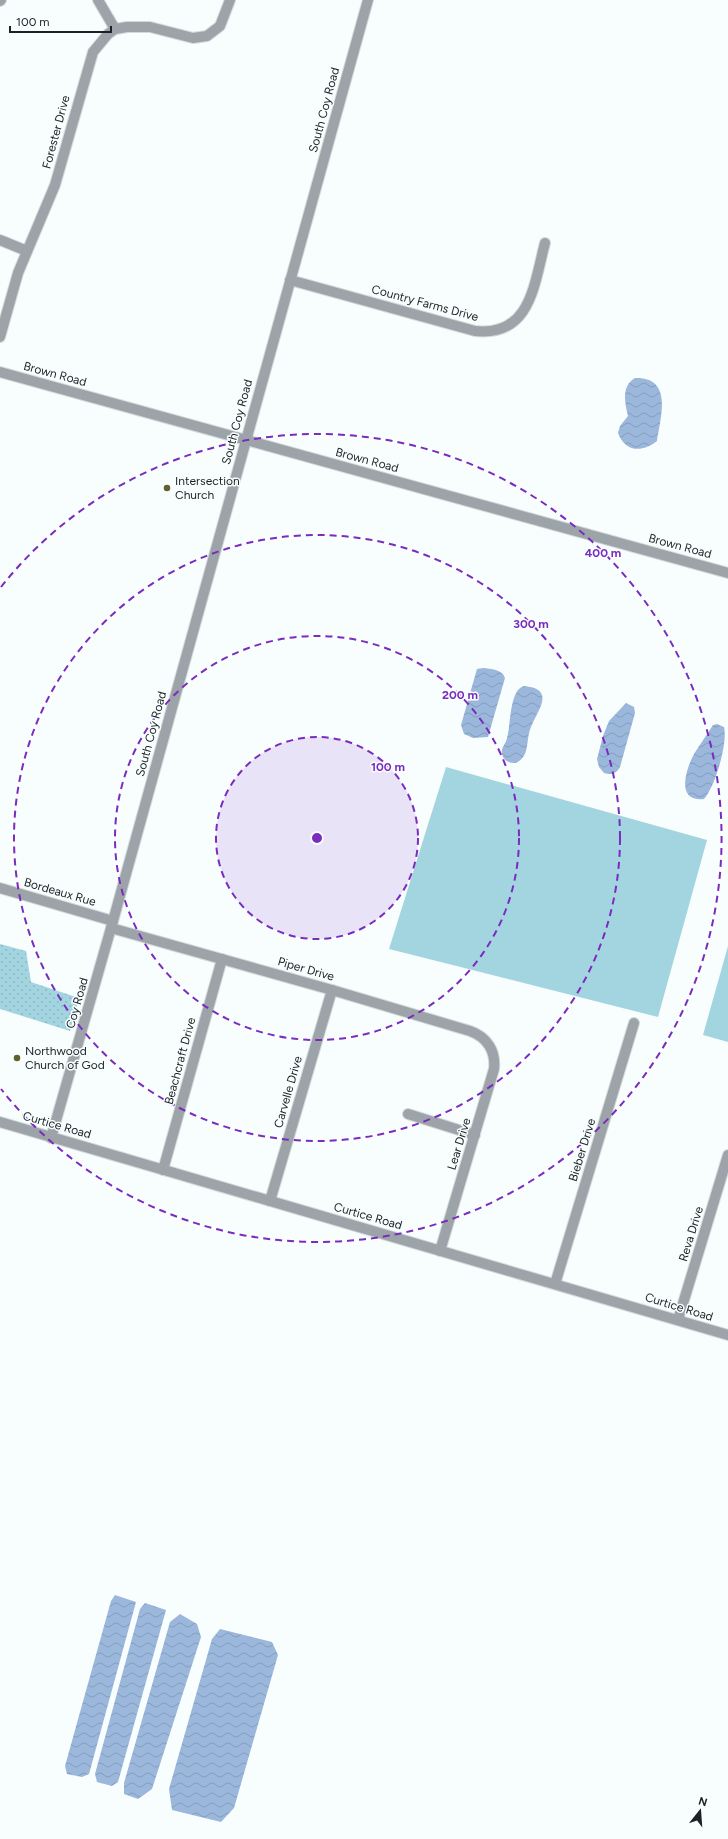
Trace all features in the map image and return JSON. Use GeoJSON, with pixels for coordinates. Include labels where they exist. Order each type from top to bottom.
{"type":"FeatureCollection","features":[{"type":"Feature","properties":{"kind":"street"},"geometry":{"type":"LineString","coordinates":[[98,0],[115,29],[139,26],[193,38],[207,36],[220,26],[230,0]]}},
{"type":"Feature","properties":{"kind":"street","name":"South Coy Road"},"geometry":{"type":"LineString","coordinates":[[126,874],[368,0]]}},
{"type":"Feature","properties":{"kind":"street","name":"Forester Drive"},"geometry":{"type":"LineString","coordinates":[[0,338],[16,282],[27,251],[55,185],[93,52],[99,43],[115,29]]}},
{"type":"Feature","properties":{"kind":"street"},"geometry":{"type":"LineString","coordinates":[[0,240],[27,251]]}},
{"type":"Feature","properties":{"kind":"street","name":"Country Farms Drive"},"geometry":{"type":"LineString","coordinates":[[290,280],[475,331],[489,332],[508,326],[515,322],[524,311],[530,297],[545,242]]}},
{"type":"Feature","properties":{"kind":"street","name":"Brown Road"},"geometry":{"type":"LineString","coordinates":[[0,372],[728,573]]}},
{"type":"Feature","properties":{"kind":"street","name":"Coy Road"},"geometry":{"type":"LineString","coordinates":[[51,1138],[126,874]]}},
{"type":"Feature","properties":{"kind":"street","name":"Bordeaux Rue"},"geometry":{"type":"LineString","coordinates":[[0,888],[112,925]]}},
{"type":"Feature","properties":{"kind":"street","name":"Piper Drive"},"geometry":{"type":"LineString","coordinates":[[112,925],[222,959],[470,1031],[480,1036],[490,1044]]}},
{"type":"Feature","properties":{"kind":"street","name":"Beachcraft Drive"},"geometry":{"type":"LineString","coordinates":[[163,1170],[222,959]]}},
{"type":"Feature","properties":{"kind":"street","name":"Carvelle Drive"},"geometry":{"type":"LineString","coordinates":[[270,1201],[332,990]]}},
{"type":"Feature","properties":{"kind":"street","name":"Bieber Drive"},"geometry":{"type":"LineString","coordinates":[[555,1284],[634,1023]]}},
{"type":"Feature","properties":{"kind":"street","name":"Lear Drive"},"geometry":{"type":"LineString","coordinates":[[440,1251],[494,1069],[495,1058],[490,1044]]}},
{"type":"Feature","properties":{"kind":"street"},"geometry":{"type":"LineString","coordinates":[[408,1114],[475,1134]]}},
{"type":"Feature","properties":{"kind":"street","name":"Curtice Road"},"geometry":{"type":"LineString","coordinates":[[0,1122],[728,1335]]}},
{"type":"Feature","properties":{"kind":"street","name":"Reva Drive"},"geometry":{"type":"LineString","coordinates":[[678,1320],[728,1155]]}},
{"type":"Feature","properties":{"kind":"shaded area"},"geometry":{"type":"Polygon","coordinates":[[[446,767],[707,840],[658,1017],[389,949],[446,767]]]}},
{"type":"Feature","properties":{"kind":"shaded area"},"geometry":{"type":"Polygon","coordinates":[[[0,944],[26,951],[31,982],[79,998],[70,1031],[0,1009],[0,944]]]}},
{"type":"Feature","properties":{"kind":"shaded area"},"geometry":{"type":"Polygon","coordinates":[[[728,946],[728,1042],[703,1035],[728,946]]]}},
{"type":"Feature","properties":{"kind":"water"},"geometry":{"type":"Polygon","coordinates":[[[635,378],[647,379],[655,384],[660,391],[662,400],[661,420],[657,441],[640,449],[629,447],[621,439],[618,433],[620,426],[628,416],[625,400],[626,390],[631,381],[635,378]]]}},
{"type":"Feature","properties":{"kind":"water"},"geometry":{"type":"Polygon","coordinates":[[[483,668],[499,671],[505,678],[488,737],[473,738],[464,734],[461,725],[477,669],[483,668]]]}},
{"type":"Feature","properties":{"kind":"water"},"geometry":{"type":"Polygon","coordinates":[[[524,686],[540,691],[542,702],[529,732],[524,756],[516,763],[511,763],[504,758],[502,751],[508,732],[513,701],[519,689],[524,686]]]}},
{"type":"Feature","properties":{"kind":"water"},"geometry":{"type":"Polygon","coordinates":[[[626,703],[634,707],[635,713],[620,767],[614,773],[604,773],[599,767],[597,759],[603,736],[609,721],[626,703]]]}},
{"type":"Feature","properties":{"kind":"water"},"geometry":{"type":"Polygon","coordinates":[[[717,724],[724,727],[725,734],[720,764],[712,785],[704,799],[695,799],[689,795],[686,790],[685,783],[688,768],[694,754],[713,725],[717,724]]]}},
{"type":"Feature","properties":{"kind":"water"},"geometry":{"type":"Polygon","coordinates":[[[115,1595],[136,1602],[89,1774],[82,1777],[67,1774],[65,1766],[111,1601],[115,1595]]]}},
{"type":"Feature","properties":{"kind":"water"},"geometry":{"type":"Polygon","coordinates":[[[145,1603],[166,1610],[118,1782],[112,1786],[97,1782],[95,1774],[140,1609],[145,1603]]]}},
{"type":"Feature","properties":{"kind":"water"},"geometry":{"type":"Polygon","coordinates":[[[180,1614],[197,1624],[201,1637],[152,1789],[138,1799],[124,1794],[124,1783],[170,1622],[180,1614]]]}},
{"type":"Feature","properties":{"kind":"water"},"geometry":{"type":"Polygon","coordinates":[[[220,1629],[272,1642],[278,1655],[234,1808],[221,1822],[172,1810],[169,1789],[212,1639],[220,1629]]]}},
{"type":"Feature","properties":{"kind":"place","name":"Intersection Church"},"geometry":{"type":"Point","coordinates":[167,488]}},
{"type":"Feature","properties":{"kind":"place","name":"Northwood Church of God"},"geometry":{"type":"Point","coordinates":[17,1058]}}]}
